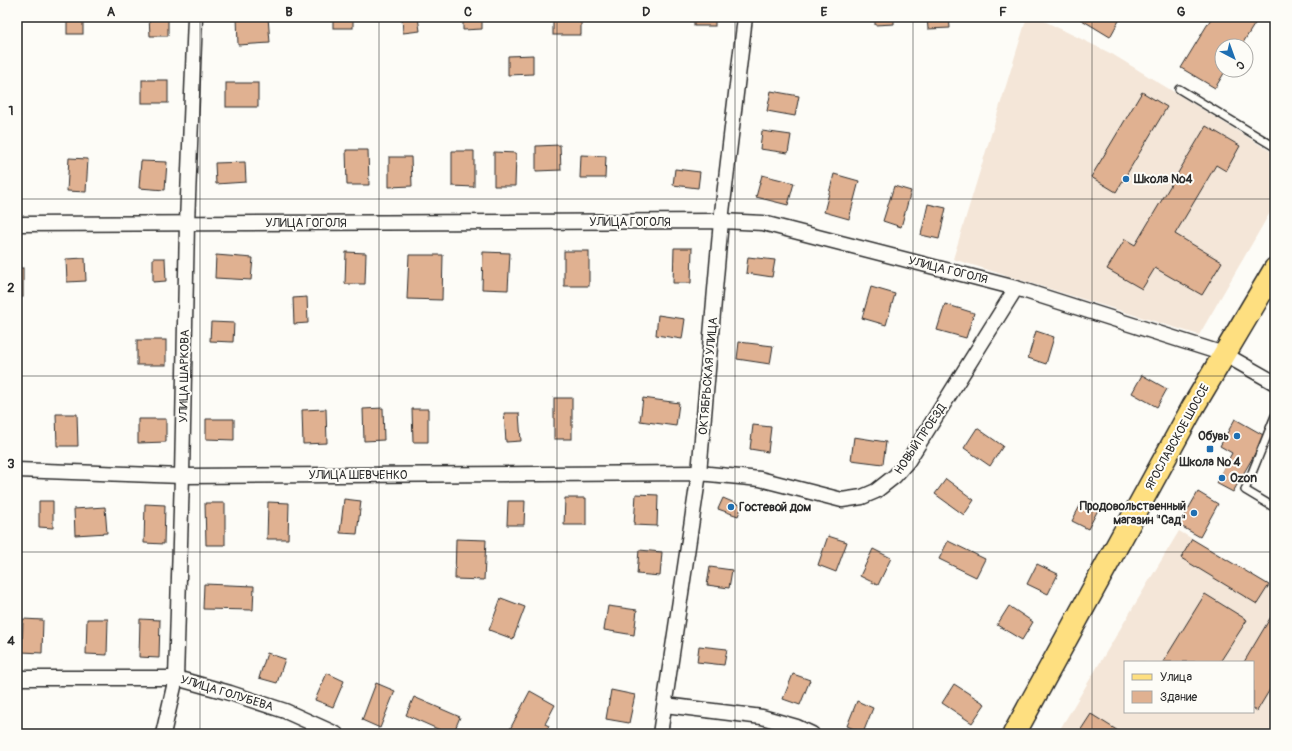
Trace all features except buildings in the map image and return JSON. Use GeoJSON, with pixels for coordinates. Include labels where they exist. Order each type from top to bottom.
{"type":"FeatureCollection","features":[{"type":"Feature","properties":{"kind":"main road","name":"ЯРОСЛАВСКОЕ ШОССЕ"},"geometry":{"type":"LineString","coordinates":[[1014,734],[1189,414],[1275,269]]}},
{"type":"Feature","properties":{"kind":"street","name":"УЛИЦА ШАРКОВА"},"geometry":{"type":"LineString","coordinates":[[163,734],[176,678],[187,223],[195,17]]}},
{"type":"Feature","properties":{"kind":"street","name":"ОКТЯБРЬСКАЯ УЛИЦА"},"geometry":{"type":"LineString","coordinates":[[660,734],[699,473],[721,221],[745,17]]}},
{"type":"Feature","properties":{"kind":"street","name":"УЛИЦА ГОГОЛЯ"},"geometry":{"type":"LineString","coordinates":[[17,224],[721,221],[764,223],[1016,288],[1224,354],[1275,382]]}},
{"type":"Feature","properties":{"kind":"street","name":"НОВЫЙ ПРОЕЗД"},"geometry":{"type":"LineString","coordinates":[[699,473],[760,479],[842,500],[862,497],[876,491],[895,476],[908,461],[1016,288]]}},
{"type":"Feature","properties":{"kind":"street","name":"УЛИЦА ШЕВЧЕНКО"},"geometry":{"type":"LineString","coordinates":[[17,470],[182,476],[699,473]]}},
{"type":"Feature","properties":{"kind":"street","name":"УЛИЦА ГОЛУБЕВА"},"geometry":{"type":"LineString","coordinates":[[17,678],[176,678],[230,693],[285,711],[336,734]]}},
{"type":"Feature","properties":{"kind":"street"},"geometry":{"type":"LineString","coordinates":[[665,705],[762,717],[797,727],[812,734]]}},
{"type":"Feature","properties":{"kind":"lane"},"geometry":{"type":"LineString","coordinates":[[1178,89],[1275,147]]}},
{"type":"Feature","properties":{"kind":"lane"},"geometry":{"type":"LineString","coordinates":[[1275,416],[1245,490],[1275,508]]}},
{"type":"Feature","properties":{"kind":"shaded area","name":"Школа №4"},"geometry":{"type":"Polygon","coordinates":[[[1027,17],[1036,17],[1112,54],[1275,154],[1275,204],[1199,335],[953,259],[1027,17]]]}},
{"type":"Feature","properties":{"kind":"shaded area"},"geometry":{"type":"Polygon","coordinates":[[[1179,531],[1275,588],[1275,728],[1271,734],[1057,734],[1179,531]]]}},
{"type":"Feature","properties":{"kind":"place","name":"Школа №4"},"geometry":{"type":"Point","coordinates":[1126,179]}},
{"type":"Feature","properties":{"kind":"place","name":"Обувь"},"geometry":{"type":"Point","coordinates":[1237,436]}},
{"type":"Feature","properties":{"kind":"place","name":"Школа № 4"},"geometry":{"type":"Point","coordinates":[1210,449]}},
{"type":"Feature","properties":{"kind":"place","name":"Ozon"},"geometry":{"type":"Point","coordinates":[1222,478]}},
{"type":"Feature","properties":{"kind":"place","name":"Гостевой дом"},"geometry":{"type":"Point","coordinates":[731,507]}},
{"type":"Feature","properties":{"kind":"place","name":"Продовольственный магазин \"Сад\""},"geometry":{"type":"Point","coordinates":[1194,513]}}]}
